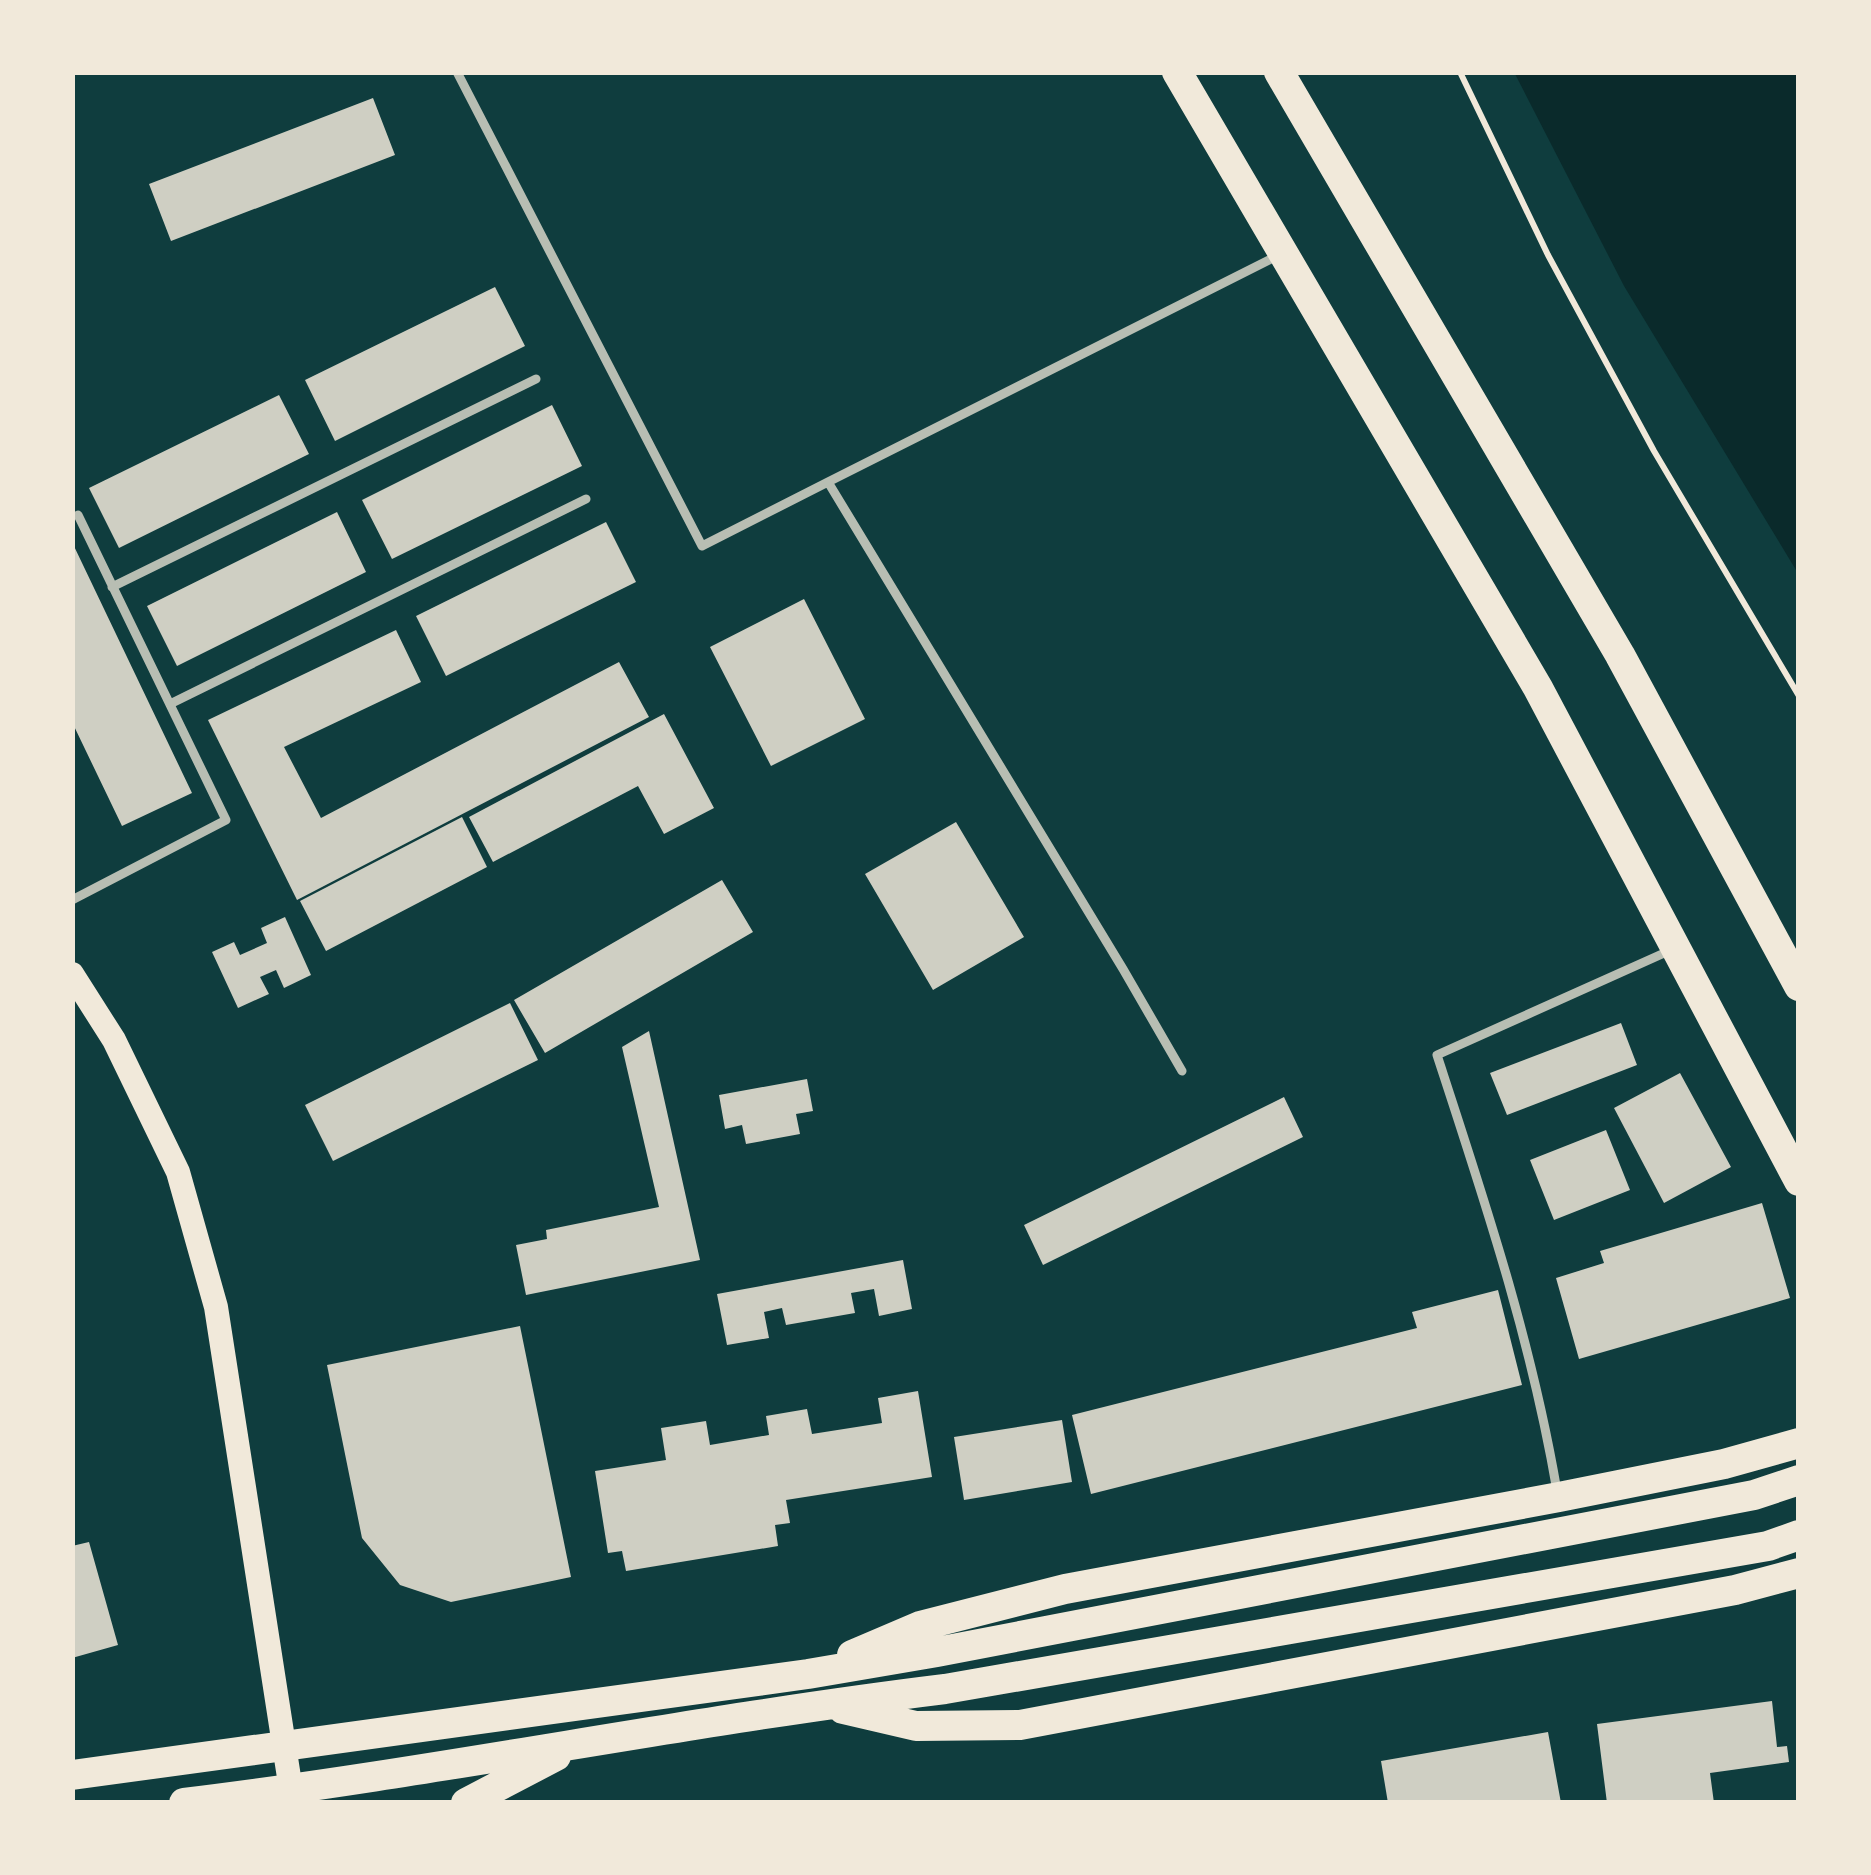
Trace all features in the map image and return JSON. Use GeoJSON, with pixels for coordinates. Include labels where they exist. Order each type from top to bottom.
{"type":"FeatureCollection","features":[{"type":"Feature","properties":{"kind":"main road"},"geometry":{"type":"LineString","coordinates":[[1177,72],[1538,688],[1799,1181]]}},
{"type":"Feature","properties":{"kind":"main road"},"geometry":{"type":"LineString","coordinates":[[1279,72],[1620,655],[1799,986]]}},
{"type":"Feature","properties":{"kind":"main road"},"geometry":{"type":"LineString","coordinates":[[72,974],[114,1040],[178,1172],[216,1307],[292,1797]]}},
{"type":"Feature","properties":{"kind":"main road"},"geometry":{"type":"LineString","coordinates":[[808,1674],[920,1626],[1065,1589],[1724,1464],[1799,1442]]}},
{"type":"Feature","properties":{"kind":"main road"},"geometry":{"type":"LineString","coordinates":[[72,1775],[808,1674],[937,1652],[1754,1495],[1799,1480]]}},
{"type":"Feature","properties":{"kind":"main road"},"geometry":{"type":"LineString","coordinates":[[184,1803],[292,1797],[584,1742],[945,1689],[1768,1546],[1799,1535]]}},
{"type":"Feature","properties":{"kind":"main road"},"geometry":{"type":"LineString","coordinates":[[820,1704],[916,1726],[1020,1725],[1691,1599],[1799,1573]]}},
{"type":"Feature","properties":{"kind":"main road"},"geometry":{"type":"LineString","coordinates":[[466,1803],[584,1742]]}},
{"type":"Feature","properties":{"kind":"lane"},"geometry":{"type":"LineString","coordinates":[[457,72],[702,546],[1283,253]]}},
{"type":"Feature","properties":{"kind":"lane"},"geometry":{"type":"LineString","coordinates":[[112,586],[536,379]]}},
{"type":"Feature","properties":{"kind":"lane"},"geometry":{"type":"LineString","coordinates":[[828,482],[1182,1071]]}},
{"type":"Feature","properties":{"kind":"lane"},"geometry":{"type":"LineString","coordinates":[[170,704],[586,499]]}},
{"type":"Feature","properties":{"kind":"lane"},"geometry":{"type":"LineString","coordinates":[[72,899],[226,820],[78,515]]}},
{"type":"Feature","properties":{"kind":"lane"},"geometry":{"type":"LineString","coordinates":[[1558,1497],[1524,1331],[1437,1055],[1676,948]]}},
{"type":"Feature","properties":{"kind":"path"},"geometry":{"type":"LineString","coordinates":[[1460,72],[1548,255],[1622,392],[1799,696]]}},
{"type":"Feature","properties":{"kind":"water"},"geometry":{"type":"Polygon","coordinates":[[[1514,72],[1799,72],[1799,575],[1624,286],[1514,72]]]}},
{"type":"Feature","properties":{"kind":"building"},"geometry":{"type":"Polygon","coordinates":[[[373,98],[395,155],[171,241],[149,184],[373,98]]]}},
{"type":"Feature","properties":{"kind":"building"},"geometry":{"type":"Polygon","coordinates":[[[495,287],[525,346],[335,441],[305,380],[495,287]]]}},
{"type":"Feature","properties":{"kind":"building"},"geometry":{"type":"Polygon","coordinates":[[[279,395],[309,454],[119,548],[89,488],[279,395]]]}},
{"type":"Feature","properties":{"kind":"building"},"geometry":{"type":"Polygon","coordinates":[[[552,405],[582,466],[392,559],[362,500],[552,405]]]}},
{"type":"Feature","properties":{"kind":"building"},"geometry":{"type":"Polygon","coordinates":[[[337,512],[366,572],[177,666],[147,606],[337,512]]]}},
{"type":"Feature","properties":{"kind":"building"},"geometry":{"type":"Polygon","coordinates":[[[606,522],[636,582],[446,676],[416,616],[606,522]]]}},
{"type":"Feature","properties":{"kind":"building"},"geometry":{"type":"Polygon","coordinates":[[[72,542],[192,793],[122,826],[72,722],[72,542]]]}},
{"type":"Feature","properties":{"kind":"building"},"geometry":{"type":"Polygon","coordinates":[[[804,599],[865,719],[771,766],[710,647],[804,599]]]}},
{"type":"Feature","properties":{"kind":"building"},"geometry":{"type":"Polygon","coordinates":[[[396,630],[421,682],[284,747],[321,818],[619,662],[649,717],[297,900],[208,720],[396,630]]]}},
{"type":"Feature","properties":{"kind":"building"},"geometry":{"type":"Polygon","coordinates":[[[664,714],[714,808],[664,834],[638,786],[493,862],[469,817],[664,714]]]}},
{"type":"Feature","properties":{"kind":"building"},"geometry":{"type":"Polygon","coordinates":[[[462,817],[487,867],[326,951],[300,901],[462,817]]]}},
{"type":"Feature","properties":{"kind":"building"},"geometry":{"type":"Polygon","coordinates":[[[956,822],[1024,937],[933,990],[865,874],[956,822]]]}},
{"type":"Feature","properties":{"kind":"building"},"geometry":{"type":"Polygon","coordinates":[[[722,880],[753,932],[545,1053],[514,1000],[722,880]]]}},
{"type":"Feature","properties":{"kind":"building"},"geometry":{"type":"Polygon","coordinates":[[[285,917],[311,975],[284,988],[276,970],[260,977],[269,994],[238,1008],[212,952],[234,942],[240,955],[267,943],[261,928],[285,917]]]}},
{"type":"Feature","properties":{"kind":"building"},"geometry":{"type":"Polygon","coordinates":[[[510,1003],[538,1060],[333,1161],[305,1105],[510,1003]]]}},
{"type":"Feature","properties":{"kind":"building"},"geometry":{"type":"Polygon","coordinates":[[[1621,1023],[1637,1065],[1507,1115],[1490,1073],[1621,1023]]]}},
{"type":"Feature","properties":{"kind":"building"},"geometry":{"type":"Polygon","coordinates":[[[649,1031],[700,1260],[526,1295],[516,1245],[547,1239],[546,1230],[659,1207],[622,1047],[649,1031]]]}},
{"type":"Feature","properties":{"kind":"building"},"geometry":{"type":"Polygon","coordinates":[[[1680,1073],[1731,1167],[1664,1203],[1614,1108],[1680,1073]]]}},
{"type":"Feature","properties":{"kind":"building"},"geometry":{"type":"Polygon","coordinates":[[[807,1079],[813,1111],[796,1114],[800,1134],[746,1144],[742,1125],[725,1129],[719,1095],[807,1079]]]}},
{"type":"Feature","properties":{"kind":"building"},"geometry":{"type":"Polygon","coordinates":[[[1284,1097],[1303,1137],[1043,1265],[1024,1225],[1284,1097]]]}},
{"type":"Feature","properties":{"kind":"building"},"geometry":{"type":"Polygon","coordinates":[[[1606,1130],[1630,1190],[1554,1220],[1530,1160],[1606,1130]]]}},
{"type":"Feature","properties":{"kind":"building"},"geometry":{"type":"Polygon","coordinates":[[[1762,1203],[1790,1298],[1579,1359],[1556,1278],[1604,1263],[1600,1251],[1762,1203]]]}},
{"type":"Feature","properties":{"kind":"building"},"geometry":{"type":"Polygon","coordinates":[[[903,1260],[912,1309],[879,1316],[874,1289],[851,1293],[855,1313],[786,1325],[782,1308],[764,1312],[769,1338],[727,1345],[717,1294],[903,1260]]]}},
{"type":"Feature","properties":{"kind":"building"},"geometry":{"type":"Polygon","coordinates":[[[1498,1290],[1522,1385],[1091,1494],[1072,1415],[1417,1328],[1412,1312],[1498,1290]]]}},
{"type":"Feature","properties":{"kind":"building"},"geometry":{"type":"Polygon","coordinates":[[[520,1326],[571,1577],[451,1602],[400,1585],[362,1538],[327,1365],[520,1326]]]}},
{"type":"Feature","properties":{"kind":"building"},"geometry":{"type":"Polygon","coordinates":[[[918,1391],[932,1477],[786,1500],[790,1523],[775,1525],[778,1546],[626,1571],[622,1551],[608,1553],[595,1471],[666,1460],[661,1428],[706,1421],[710,1445],[769,1435],[766,1416],[807,1409],[812,1434],[882,1423],[878,1398],[918,1391]]]}},
{"type":"Feature","properties":{"kind":"building"},"geometry":{"type":"Polygon","coordinates":[[[1062,1420],[1072,1482],[964,1500],[954,1437],[1062,1420]]]}},
{"type":"Feature","properties":{"kind":"building"},"geometry":{"type":"Polygon","coordinates":[[[89,1542],[118,1645],[72,1658],[72,1546],[89,1542]]]}},
{"type":"Feature","properties":{"kind":"building"},"geometry":{"type":"Polygon","coordinates":[[[1772,1701],[1777,1747],[1787,1746],[1789,1762],[1710,1773],[1714,1803],[1607,1803],[1597,1724],[1772,1701]]]}},
{"type":"Feature","properties":{"kind":"building"},"geometry":{"type":"Polygon","coordinates":[[[1548,1732],[1561,1803],[1388,1803],[1381,1761],[1548,1732]]]}}]}
